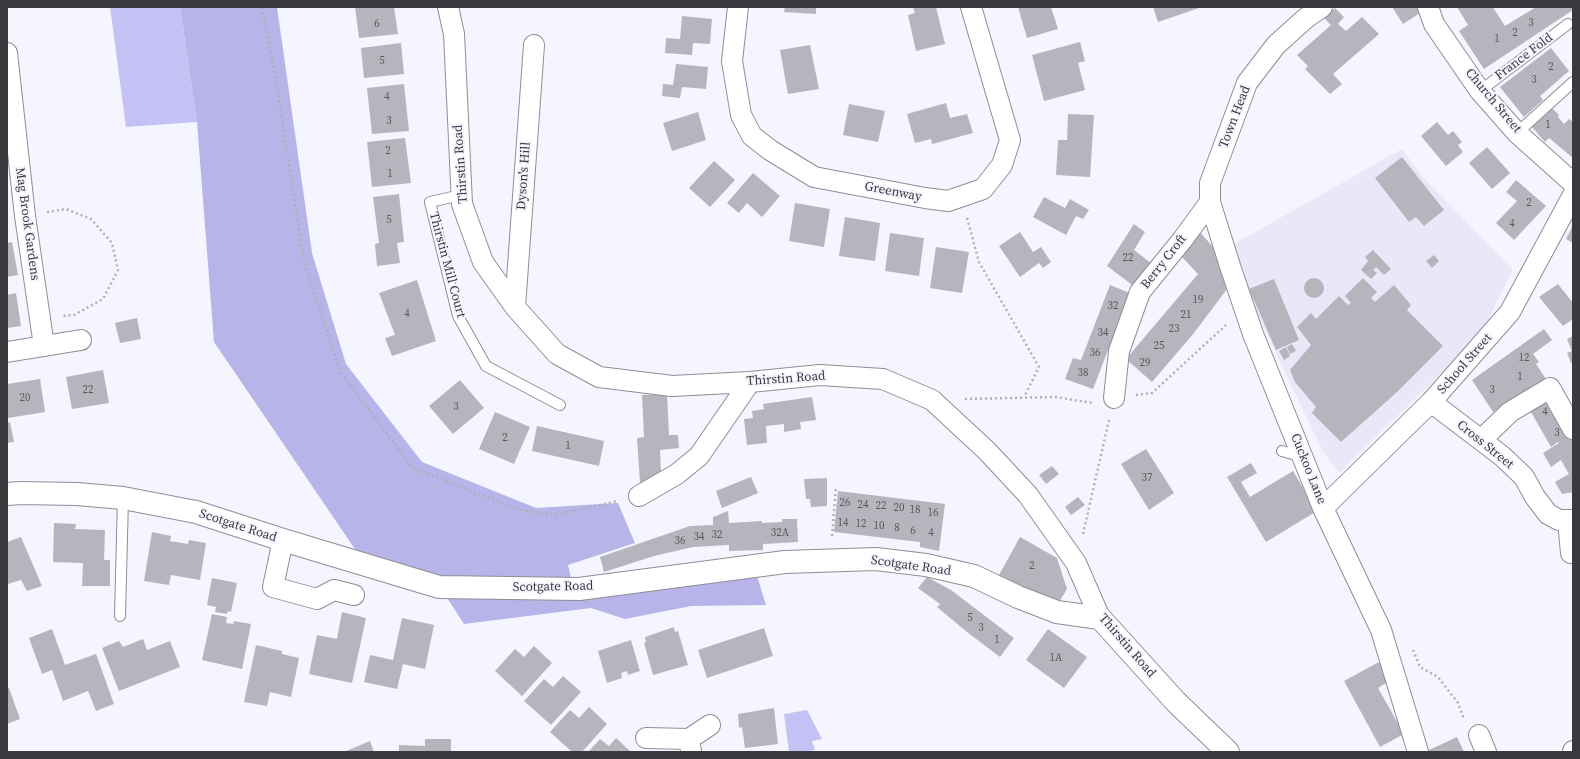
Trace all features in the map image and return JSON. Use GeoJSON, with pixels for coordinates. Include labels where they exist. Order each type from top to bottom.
{"type":"FeatureCollection","features":[{"type":"Feature","properties":{"kind":"street","name":"Thirstin Road"},"geometry":{"type":"LineString","coordinates":[[448,7],[454,34],[462,204],[483,262],[515,308],[557,354],[599,377],[672,386],[750,382],[820,375],[883,380],[932,400],[987,451],[1028,496],[1076,563],[1100,618],[1176,702],[1228,752]]}},
{"type":"Feature","properties":{"kind":"street","name":"Greenway"},"geometry":{"type":"LineString","coordinates":[[738,7],[732,61],[741,115],[752,136],[770,150],[814,177],[925,198],[948,200],[983,189],[1002,165],[1010,140],[971,7]]}},
{"type":"Feature","properties":{"kind":"street","name":"Town Head"},"geometry":{"type":"LineString","coordinates":[[1210,192],[1247,83],[1276,45],[1306,18],[1322,7]]}},
{"type":"Feature","properties":{"kind":"street","name":"Church Street"},"geometry":{"type":"LineString","coordinates":[[1428,7],[1434,24],[1480,91],[1518,133],[1573,183]]}},
{"type":"Feature","properties":{"kind":"street","name":"Dyson's Hill"},"geometry":{"type":"LineString","coordinates":[[515,308],[534,45]]}},
{"type":"Feature","properties":{"kind":"street","name":"Mag Brook Gardens"},"geometry":{"type":"LineString","coordinates":[[7,53],[25,216],[44,346]]}},
{"type":"Feature","properties":{"kind":"street","name":"Berry Croft"},"geometry":{"type":"LineString","coordinates":[[1114,398],[1119,351],[1140,292],[1183,239],[1210,192]]}},
{"type":"Feature","properties":{"kind":"street","name":"Cuckoo Lane"},"geometry":{"type":"LineString","coordinates":[[1210,192],[1230,266],[1253,334],[1324,508],[1382,630],[1418,752]]}},
{"type":"Feature","properties":{"kind":"street","name":"School Street"},"geometry":{"type":"LineString","coordinates":[[1324,508],[1431,402],[1510,312],[1573,195]]}},
{"type":"Feature","properties":{"kind":"street"},"geometry":{"type":"LineString","coordinates":[[7,352],[81,340]]}},
{"type":"Feature","properties":{"kind":"street"},"geometry":{"type":"LineString","coordinates":[[639,496],[677,474],[699,456],[750,382]]}},
{"type":"Feature","properties":{"kind":"street"},"geometry":{"type":"LineString","coordinates":[[1481,440],[1510,412],[1550,388],[1573,429]]}},
{"type":"Feature","properties":{"kind":"street","name":"Cross Street"},"geometry":{"type":"LineString","coordinates":[[1431,402],[1502,456],[1524,477],[1535,497],[1548,514],[1559,520],[1571,520],[1571,554]]}},
{"type":"Feature","properties":{"kind":"street","name":"Scotgate Road"},"geometry":{"type":"LineString","coordinates":[[7,494],[78,494],[123,498],[196,512],[439,587],[579,589],[786,562],[876,559],[926,565],[974,576],[1018,597],[1057,612],[1100,618]]}},
{"type":"Feature","properties":{"kind":"street"},"geometry":{"type":"LineString","coordinates":[[283,540],[273,587],[317,599],[334,590],[354,595]]}},
{"type":"Feature","properties":{"kind":"street"},"geometry":{"type":"LineString","coordinates":[[646,738],[690,746],[710,725]]}},
{"type":"Feature","properties":{"kind":"lane","name":"France Fold"},"geometry":{"type":"LineString","coordinates":[[1480,91],[1568,24]]}},
{"type":"Feature","properties":{"kind":"lane"},"geometry":{"type":"LineString","coordinates":[[1518,133],[1573,82]]}},
{"type":"Feature","properties":{"kind":"lane","name":"Thirstin Mill Court"},"geometry":{"type":"LineString","coordinates":[[461,195],[430,202],[458,316],[486,366],[560,405]]}},
{"type":"Feature","properties":{"kind":"lane"},"geometry":{"type":"LineString","coordinates":[[1282,451],[1303,457]]}},
{"type":"Feature","properties":{"kind":"lane"},"geometry":{"type":"LineString","coordinates":[[120,616],[123,498]]}},
{"type":"Feature","properties":{"kind":"path"},"geometry":{"type":"LineString","coordinates":[[262,7],[276,80],[304,261],[340,371],[413,468],[517,509],[555,515],[639,496]]}},
{"type":"Feature","properties":{"kind":"path"},"geometry":{"type":"LineString","coordinates":[[960,196],[980,262],[1039,367],[1024,398]]}},
{"type":"Feature","properties":{"kind":"path"},"geometry":{"type":"LineString","coordinates":[[25,216],[66,209],[91,219],[112,243],[118,270],[103,299],[74,315],[40,319]]}},
{"type":"Feature","properties":{"kind":"path"},"geometry":{"type":"LineString","coordinates":[[1076,563],[1114,398]]}},
{"type":"Feature","properties":{"kind":"path"},"geometry":{"type":"LineString","coordinates":[[830,561],[836,487]]}},
{"type":"Feature","properties":{"kind":"path"},"geometry":{"type":"LineString","coordinates":[[1411,646],[1420,667],[1438,677],[1458,703],[1467,727],[1483,744]]}},
{"type":"Feature","properties":{"kind":"shaded area"},"geometry":{"type":"Polygon","coordinates":[[[110,7],[180,7],[197,122],[126,127],[110,7]]]}},
{"type":"Feature","properties":{"kind":"shaded area"},"geometry":{"type":"Polygon","coordinates":[[[180,7],[277,7],[312,253],[346,364],[422,462],[536,508],[618,503],[635,543],[568,565],[575,595],[756,573],[766,605],[691,606],[625,619],[591,608],[464,624],[433,576],[357,552],[214,342],[197,122],[180,7]]]}},
{"type":"Feature","properties":{"kind":"shaded area"},"geometry":{"type":"Polygon","coordinates":[[[1402,149],[1423,177],[1513,270],[1486,324],[1470,345],[1339,473],[1323,452],[1246,290],[1234,244],[1402,149]]]}},
{"type":"Feature","properties":{"kind":"shaded area"},"geometry":{"type":"Polygon","coordinates":[[[807,710],[822,739],[812,741],[815,750],[789,752],[784,714],[807,710]]]}},
{"type":"Feature","properties":{"kind":"building"},"geometry":{"type":"Polygon","coordinates":[[[355,7],[394,7],[398,34],[359,38],[355,7]]]}},
{"type":"Feature","properties":{"kind":"building"},"geometry":{"type":"Polygon","coordinates":[[[785,7],[816,7],[816,14],[784,12],[785,7]]]}},
{"type":"Feature","properties":{"kind":"building"},"geometry":{"type":"Polygon","coordinates":[[[913,7],[936,7],[945,44],[916,51],[908,15],[915,13],[913,7]]]}},
{"type":"Feature","properties":{"kind":"building"},"geometry":{"type":"Polygon","coordinates":[[[1018,7],[1051,7],[1058,29],[1027,38],[1018,7]]]}},
{"type":"Feature","properties":{"kind":"building"},"geometry":{"type":"Polygon","coordinates":[[[1153,7],[1202,7],[1158,22],[1153,7]]]}},
{"type":"Feature","properties":{"kind":"building"},"geometry":{"type":"Polygon","coordinates":[[[1392,7],[1420,7],[1423,11],[1403,24],[1392,7]]]}},
{"type":"Feature","properties":{"kind":"building"},"geometry":{"type":"Polygon","coordinates":[[[1457,7],[1495,7],[1494,9],[1505,26],[1536,7],[1573,7],[1573,10],[1484,69],[1459,31],[1468,25],[1457,7]]]}},
{"type":"Feature","properties":{"kind":"building"},"geometry":{"type":"Polygon","coordinates":[[[1335,8],[1344,17],[1338,24],[1346,31],[1362,17],[1379,34],[1333,74],[1342,84],[1330,94],[1305,69],[1308,66],[1297,55],[1331,25],[1324,18],[1335,8]]]}},
{"type":"Feature","properties":{"kind":"building"},"geometry":{"type":"Polygon","coordinates":[[[682,16],[712,19],[710,44],[693,43],[692,55],[665,53],[666,38],[680,39],[682,16]]]}},
{"type":"Feature","properties":{"kind":"building"},"geometry":{"type":"Polygon","coordinates":[[[1080,42],[1085,61],[1078,63],[1085,90],[1044,101],[1032,55],[1080,42]]]}},
{"type":"Feature","properties":{"kind":"building"},"geometry":{"type":"Polygon","coordinates":[[[401,43],[404,74],[364,78],[361,48],[401,43]]]}},
{"type":"Feature","properties":{"kind":"building"},"geometry":{"type":"Polygon","coordinates":[[[810,45],[819,89],[788,94],[780,50],[810,45]]]}},
{"type":"Feature","properties":{"kind":"building"},"geometry":{"type":"Polygon","coordinates":[[[1551,48],[1569,71],[1540,96],[1543,100],[1524,117],[1500,87],[1551,48]]]}},
{"type":"Feature","properties":{"kind":"building"},"geometry":{"type":"Polygon","coordinates":[[[676,64],[708,67],[706,89],[682,87],[680,98],[662,96],[663,84],[673,85],[676,64]]]}},
{"type":"Feature","properties":{"kind":"building"},"geometry":{"type":"Polygon","coordinates":[[[404,84],[409,131],[372,134],[367,88],[404,84]]]}},
{"type":"Feature","properties":{"kind":"building"},"geometry":{"type":"Polygon","coordinates":[[[946,103],[950,118],[967,114],[973,133],[932,144],[931,139],[915,143],[907,114],[946,103]]]}},
{"type":"Feature","properties":{"kind":"building"},"geometry":{"type":"Polygon","coordinates":[[[849,104],[885,111],[878,142],[843,135],[849,104]]]}},
{"type":"Feature","properties":{"kind":"building"},"geometry":{"type":"Polygon","coordinates":[[[1552,108],[1559,115],[1558,117],[1564,124],[1569,119],[1573,122],[1573,158],[1549,138],[1545,142],[1531,126],[1552,108]]]}},
{"type":"Feature","properties":{"kind":"building"},"geometry":{"type":"Polygon","coordinates":[[[698,112],[706,140],[672,151],[663,123],[698,112]]]}},
{"type":"Feature","properties":{"kind":"building"},"geometry":{"type":"Polygon","coordinates":[[[1068,114],[1094,115],[1090,177],[1056,175],[1058,140],[1067,140],[1068,114]]]}},
{"type":"Feature","properties":{"kind":"building"},"geometry":{"type":"Polygon","coordinates":[[[1437,122],[1448,135],[1453,131],[1462,142],[1458,145],[1463,152],[1446,166],[1421,136],[1437,122]]]}},
{"type":"Feature","properties":{"kind":"building"},"geometry":{"type":"Polygon","coordinates":[[[405,138],[411,183],[372,187],[367,142],[405,138]]]}},
{"type":"Feature","properties":{"kind":"building"},"geometry":{"type":"Polygon","coordinates":[[[1487,147],[1510,173],[1492,189],[1469,163],[1487,147]]]}},
{"type":"Feature","properties":{"kind":"building"},"geometry":{"type":"Polygon","coordinates":[[[1402,157],[1444,210],[1424,226],[1416,217],[1409,222],[1375,178],[1402,157]]]}},
{"type":"Feature","properties":{"kind":"building"},"geometry":{"type":"Polygon","coordinates":[[[714,161],[735,180],[710,207],[689,188],[714,161]]]}},
{"type":"Feature","properties":{"kind":"building"},"geometry":{"type":"Polygon","coordinates":[[[753,173],[780,196],[762,217],[747,203],[739,213],[727,203],[753,173]]]}},
{"type":"Feature","properties":{"kind":"building"},"geometry":{"type":"Polygon","coordinates":[[[1516,180],[1546,206],[1514,240],[1496,223],[1517,201],[1506,192],[1516,180]]]}},
{"type":"Feature","properties":{"kind":"building"},"geometry":{"type":"Polygon","coordinates":[[[399,194],[404,242],[397,243],[400,263],[377,266],[375,244],[379,243],[373,197],[399,194]]]}},
{"type":"Feature","properties":{"kind":"building"},"geometry":{"type":"Polygon","coordinates":[[[1044,197],[1065,208],[1070,199],[1089,210],[1083,219],[1076,216],[1066,235],[1033,217],[1044,197]]]}},
{"type":"Feature","properties":{"kind":"building"},"geometry":{"type":"Polygon","coordinates":[[[795,203],[830,209],[824,247],[789,241],[795,203]]]}},
{"type":"Feature","properties":{"kind":"building"},"geometry":{"type":"Polygon","coordinates":[[[845,217],[880,223],[875,261],[839,256],[845,217]]]}},
{"type":"Feature","properties":{"kind":"building"},"geometry":{"type":"Polygon","coordinates":[[[1134,224],[1145,232],[1134,250],[1156,267],[1139,290],[1107,266],[1134,224]]]}},
{"type":"Feature","properties":{"kind":"building"},"geometry":{"type":"Polygon","coordinates":[[[1573,225],[1573,243],[1566,239],[1573,225]]]}},
{"type":"Feature","properties":{"kind":"building"},"geometry":{"type":"Polygon","coordinates":[[[1198,230],[1224,259],[1230,285],[1194,333],[1152,382],[1126,359],[1198,274],[1181,256],[1198,230]]]}},
{"type":"Feature","properties":{"kind":"building"},"geometry":{"type":"Polygon","coordinates":[[[1020,232],[1033,252],[1041,247],[1051,262],[1043,268],[1039,263],[1020,277],[999,246],[1020,232]]]}},
{"type":"Feature","properties":{"kind":"building"},"geometry":{"type":"Polygon","coordinates":[[[890,233],[924,238],[919,276],[885,271],[890,233]]]}},
{"type":"Feature","properties":{"kind":"building"},"geometry":{"type":"Polygon","coordinates":[[[12,242],[18,275],[7,277],[7,243],[12,242]]]}},
{"type":"Feature","properties":{"kind":"building"},"geometry":{"type":"Polygon","coordinates":[[[936,247],[969,252],[962,293],[930,288],[936,247]]]}},
{"type":"Feature","properties":{"kind":"building"},"geometry":{"type":"Polygon","coordinates":[[[1373,250],[1391,269],[1384,275],[1376,267],[1373,270],[1377,273],[1371,279],[1361,270],[1368,261],[1365,257],[1373,250]]]}},
{"type":"Feature","properties":{"kind":"building"},"geometry":{"type":"Polygon","coordinates":[[[1434,255],[1439,261],[1432,268],[1426,261],[1434,255]]]}},
{"type":"Feature","properties":{"kind":"building"},"geometry":{"type":"Polygon","coordinates":[[[1314,278],[1321,281],[1324,288],[1321,295],[1314,298],[1307,295],[1304,288],[1307,281],[1314,278]]]}},
{"type":"Feature","properties":{"kind":"building"},"geometry":{"type":"Polygon","coordinates":[[[1363,278],[1377,292],[1371,298],[1375,302],[1394,285],[1411,305],[1407,310],[1443,346],[1396,393],[1341,442],[1312,413],[1316,407],[1295,382],[1290,370],[1311,345],[1297,327],[1311,313],[1316,319],[1339,296],[1348,305],[1351,303],[1345,296],[1363,278]]]}},
{"type":"Feature","properties":{"kind":"building"},"geometry":{"type":"Polygon","coordinates":[[[1274,279],[1299,340],[1276,350],[1249,289],[1274,279]]]}},
{"type":"Feature","properties":{"kind":"building"},"geometry":{"type":"Polygon","coordinates":[[[417,280],[436,341],[392,356],[385,338],[395,335],[379,293],[417,280]]]}},
{"type":"Feature","properties":{"kind":"building"},"geometry":{"type":"Polygon","coordinates":[[[1558,284],[1573,303],[1573,319],[1563,326],[1539,297],[1558,284]]]}},
{"type":"Feature","properties":{"kind":"building"},"geometry":{"type":"Polygon","coordinates":[[[1110,285],[1130,293],[1093,389],[1065,379],[1073,358],[1081,360],[1110,285]]]}},
{"type":"Feature","properties":{"kind":"building"},"geometry":{"type":"Polygon","coordinates":[[[16,293],[21,326],[7,328],[7,295],[16,293]]]}},
{"type":"Feature","properties":{"kind":"building"},"geometry":{"type":"Polygon","coordinates":[[[137,318],[141,339],[120,343],[115,323],[137,318]]]}},
{"type":"Feature","properties":{"kind":"building"},"geometry":{"type":"Polygon","coordinates":[[[1544,329],[1552,340],[1533,354],[1539,362],[1536,364],[1546,379],[1493,412],[1472,380],[1544,329]]]}},
{"type":"Feature","properties":{"kind":"building"},"geometry":{"type":"Polygon","coordinates":[[[1573,336],[1573,363],[1571,363],[1567,353],[1572,351],[1567,339],[1573,336]]]}},
{"type":"Feature","properties":{"kind":"building"},"geometry":{"type":"Polygon","coordinates":[[[1292,344],[1296,351],[1290,354],[1287,347],[1292,344]]]}},
{"type":"Feature","properties":{"kind":"building"},"geometry":{"type":"Polygon","coordinates":[[[1286,347],[1290,356],[1284,360],[1279,351],[1286,347]]]}},
{"type":"Feature","properties":{"kind":"building"},"geometry":{"type":"Polygon","coordinates":[[[103,370],[109,403],[72,409],[66,377],[103,370]]]}},
{"type":"Feature","properties":{"kind":"building"},"geometry":{"type":"Polygon","coordinates":[[[40,379],[45,412],[8,418],[7,384],[40,379]]]}},
{"type":"Feature","properties":{"kind":"building"},"geometry":{"type":"Polygon","coordinates":[[[460,380],[484,408],[453,434],[429,406],[460,380]]]}},
{"type":"Feature","properties":{"kind":"building"},"geometry":{"type":"Polygon","coordinates":[[[1549,393],[1573,437],[1573,492],[1562,494],[1555,482],[1569,474],[1561,460],[1551,467],[1543,453],[1559,443],[1558,442],[1551,447],[1527,405],[1549,393]]]}},
{"type":"Feature","properties":{"kind":"building"},"geometry":{"type":"Polygon","coordinates":[[[667,394],[669,435],[678,435],[679,448],[660,450],[661,472],[640,483],[637,438],[644,437],[642,395],[667,394]]]}},
{"type":"Feature","properties":{"kind":"building"},"geometry":{"type":"Polygon","coordinates":[[[812,397],[816,420],[800,422],[801,429],[784,432],[784,424],[766,426],[767,443],[747,445],[744,419],[753,418],[752,411],[764,409],[763,404],[812,397]]]}},
{"type":"Feature","properties":{"kind":"building"},"geometry":{"type":"Polygon","coordinates":[[[495,412],[530,427],[514,464],[479,449],[495,412]]]}},
{"type":"Feature","properties":{"kind":"building"},"geometry":{"type":"Polygon","coordinates":[[[10,422],[14,442],[7,443],[7,423],[10,422]]]}},
{"type":"Feature","properties":{"kind":"building"},"geometry":{"type":"Polygon","coordinates":[[[537,426],[604,441],[599,466],[532,451],[537,426]]]}},
{"type":"Feature","properties":{"kind":"building"},"geometry":{"type":"Polygon","coordinates":[[[1146,449],[1174,493],[1149,510],[1121,464],[1146,449]]]}},
{"type":"Feature","properties":{"kind":"building"},"geometry":{"type":"Polygon","coordinates":[[[1251,463],[1257,473],[1241,482],[1250,497],[1293,471],[1317,511],[1266,542],[1227,477],[1251,463]]]}},
{"type":"Feature","properties":{"kind":"building"},"geometry":{"type":"Polygon","coordinates":[[[1052,466],[1059,474],[1046,484],[1039,475],[1052,466]]]}},
{"type":"Feature","properties":{"kind":"building"},"geometry":{"type":"Polygon","coordinates":[[[751,477],[758,493],[722,508],[716,491],[751,477]]]}},
{"type":"Feature","properties":{"kind":"building"},"geometry":{"type":"Polygon","coordinates":[[[827,478],[827,506],[811,507],[810,499],[806,499],[804,479],[827,478]]]}},
{"type":"Feature","properties":{"kind":"building"},"geometry":{"type":"Polygon","coordinates":[[[838,491],[945,504],[939,551],[920,547],[920,542],[834,532],[838,491]]]}},
{"type":"Feature","properties":{"kind":"building"},"geometry":{"type":"Polygon","coordinates":[[[1078,497],[1085,505],[1071,515],[1065,507],[1078,497]]]}},
{"type":"Feature","properties":{"kind":"building"},"geometry":{"type":"Polygon","coordinates":[[[728,511],[729,523],[762,521],[762,523],[782,522],[782,519],[797,519],[798,542],[763,544],[763,550],[729,551],[729,545],[693,547],[654,556],[604,572],[600,557],[690,526],[713,525],[713,517],[728,511]]]}},
{"type":"Feature","properties":{"kind":"building"},"geometry":{"type":"Polygon","coordinates":[[[54,523],[76,524],[75,529],[105,530],[104,560],[110,560],[110,586],[82,586],[83,563],[53,562],[54,523]]]}},
{"type":"Feature","properties":{"kind":"building"},"geometry":{"type":"Polygon","coordinates":[[[152,532],[171,536],[170,541],[188,544],[189,540],[206,543],[200,580],[171,575],[169,585],[144,581],[152,532]]]}},
{"type":"Feature","properties":{"kind":"building"},"geometry":{"type":"Polygon","coordinates":[[[21,537],[42,586],[27,591],[21,580],[8,584],[7,581],[7,542],[21,537]]]}},
{"type":"Feature","properties":{"kind":"building"},"geometry":{"type":"Polygon","coordinates":[[[1020,537],[1057,558],[1067,589],[1056,607],[999,575],[1020,537]]]}},
{"type":"Feature","properties":{"kind":"building"},"geometry":{"type":"Polygon","coordinates":[[[927,577],[951,590],[1014,638],[1000,657],[937,607],[940,604],[918,588],[927,577]]]}},
{"type":"Feature","properties":{"kind":"building"},"geometry":{"type":"Polygon","coordinates":[[[212,578],[237,583],[231,612],[228,611],[227,614],[215,612],[216,607],[207,605],[212,578]]]}},
{"type":"Feature","properties":{"kind":"building"},"geometry":{"type":"Polygon","coordinates":[[[342,612],[366,618],[352,683],[309,674],[317,635],[337,639],[342,612]]]}},
{"type":"Feature","properties":{"kind":"building"},"geometry":{"type":"Polygon","coordinates":[[[212,614],[227,617],[226,623],[233,624],[234,621],[251,624],[242,669],[202,660],[212,614]]]}},
{"type":"Feature","properties":{"kind":"building"},"geometry":{"type":"Polygon","coordinates":[[[402,618],[434,625],[425,669],[403,664],[397,689],[364,682],[370,655],[393,660],[402,618]]]}},
{"type":"Feature","properties":{"kind":"building"},"geometry":{"type":"Polygon","coordinates":[[[674,627],[675,632],[678,631],[688,665],[653,675],[644,643],[646,642],[645,637],[674,627]]]}},
{"type":"Feature","properties":{"kind":"building"},"geometry":{"type":"Polygon","coordinates":[[[764,628],[773,656],[707,678],[698,650],[764,628]]]}},
{"type":"Feature","properties":{"kind":"building"},"geometry":{"type":"Polygon","coordinates":[[[52,629],[65,665],[96,654],[114,704],[96,711],[88,691],[63,701],[52,670],[42,674],[29,638],[52,629]]]}},
{"type":"Feature","properties":{"kind":"building"},"geometry":{"type":"Polygon","coordinates":[[[1048,629],[1087,657],[1064,688],[1026,660],[1048,629]]]}},
{"type":"Feature","properties":{"kind":"building"},"geometry":{"type":"Polygon","coordinates":[[[143,639],[147,650],[170,641],[180,667],[119,691],[102,648],[119,641],[123,647],[143,639]]]}},
{"type":"Feature","properties":{"kind":"building"},"geometry":{"type":"Polygon","coordinates":[[[631,640],[640,671],[628,675],[627,671],[621,673],[622,678],[607,683],[598,651],[631,640]]]}},
{"type":"Feature","properties":{"kind":"building"},"geometry":{"type":"Polygon","coordinates":[[[256,645],[282,651],[282,654],[299,658],[291,697],[270,692],[267,706],[244,702],[256,645]]]}},
{"type":"Feature","properties":{"kind":"building"},"geometry":{"type":"Polygon","coordinates":[[[534,646],[552,663],[522,696],[495,671],[515,649],[524,657],[534,646]]]}},
{"type":"Feature","properties":{"kind":"building"},"geometry":{"type":"Polygon","coordinates":[[[1379,662],[1389,681],[1378,688],[1404,734],[1380,747],[1344,681],[1379,662]]]}},
{"type":"Feature","properties":{"kind":"building"},"geometry":{"type":"Polygon","coordinates":[[[563,676],[581,692],[551,725],[524,701],[544,679],[553,687],[563,676]]]}},
{"type":"Feature","properties":{"kind":"building"},"geometry":{"type":"Polygon","coordinates":[[[7,688],[9,688],[20,719],[7,724],[7,688]]]}},
{"type":"Feature","properties":{"kind":"building"},"geometry":{"type":"Polygon","coordinates":[[[589,707],[607,724],[582,752],[572,752],[550,732],[570,710],[579,718],[589,707]]]}},
{"type":"Feature","properties":{"kind":"building"},"geometry":{"type":"Polygon","coordinates":[[[774,708],[778,744],[745,748],[742,727],[739,728],[738,714],[774,708]]]}},
{"type":"Feature","properties":{"kind":"building"},"geometry":{"type":"Polygon","coordinates":[[[1457,737],[1464,752],[1430,752],[1429,750],[1457,737]]]}},
{"type":"Feature","properties":{"kind":"building"},"geometry":{"type":"Polygon","coordinates":[[[616,738],[631,752],[588,752],[600,739],[609,746],[616,738]]]}},
{"type":"Feature","properties":{"kind":"building"},"geometry":{"type":"Polygon","coordinates":[[[425,739],[451,739],[451,752],[399,752],[399,745],[425,746],[425,739]]]}},
{"type":"Feature","properties":{"kind":"building"},"geometry":{"type":"Polygon","coordinates":[[[370,741],[374,752],[344,752],[370,741]]]}}]}
